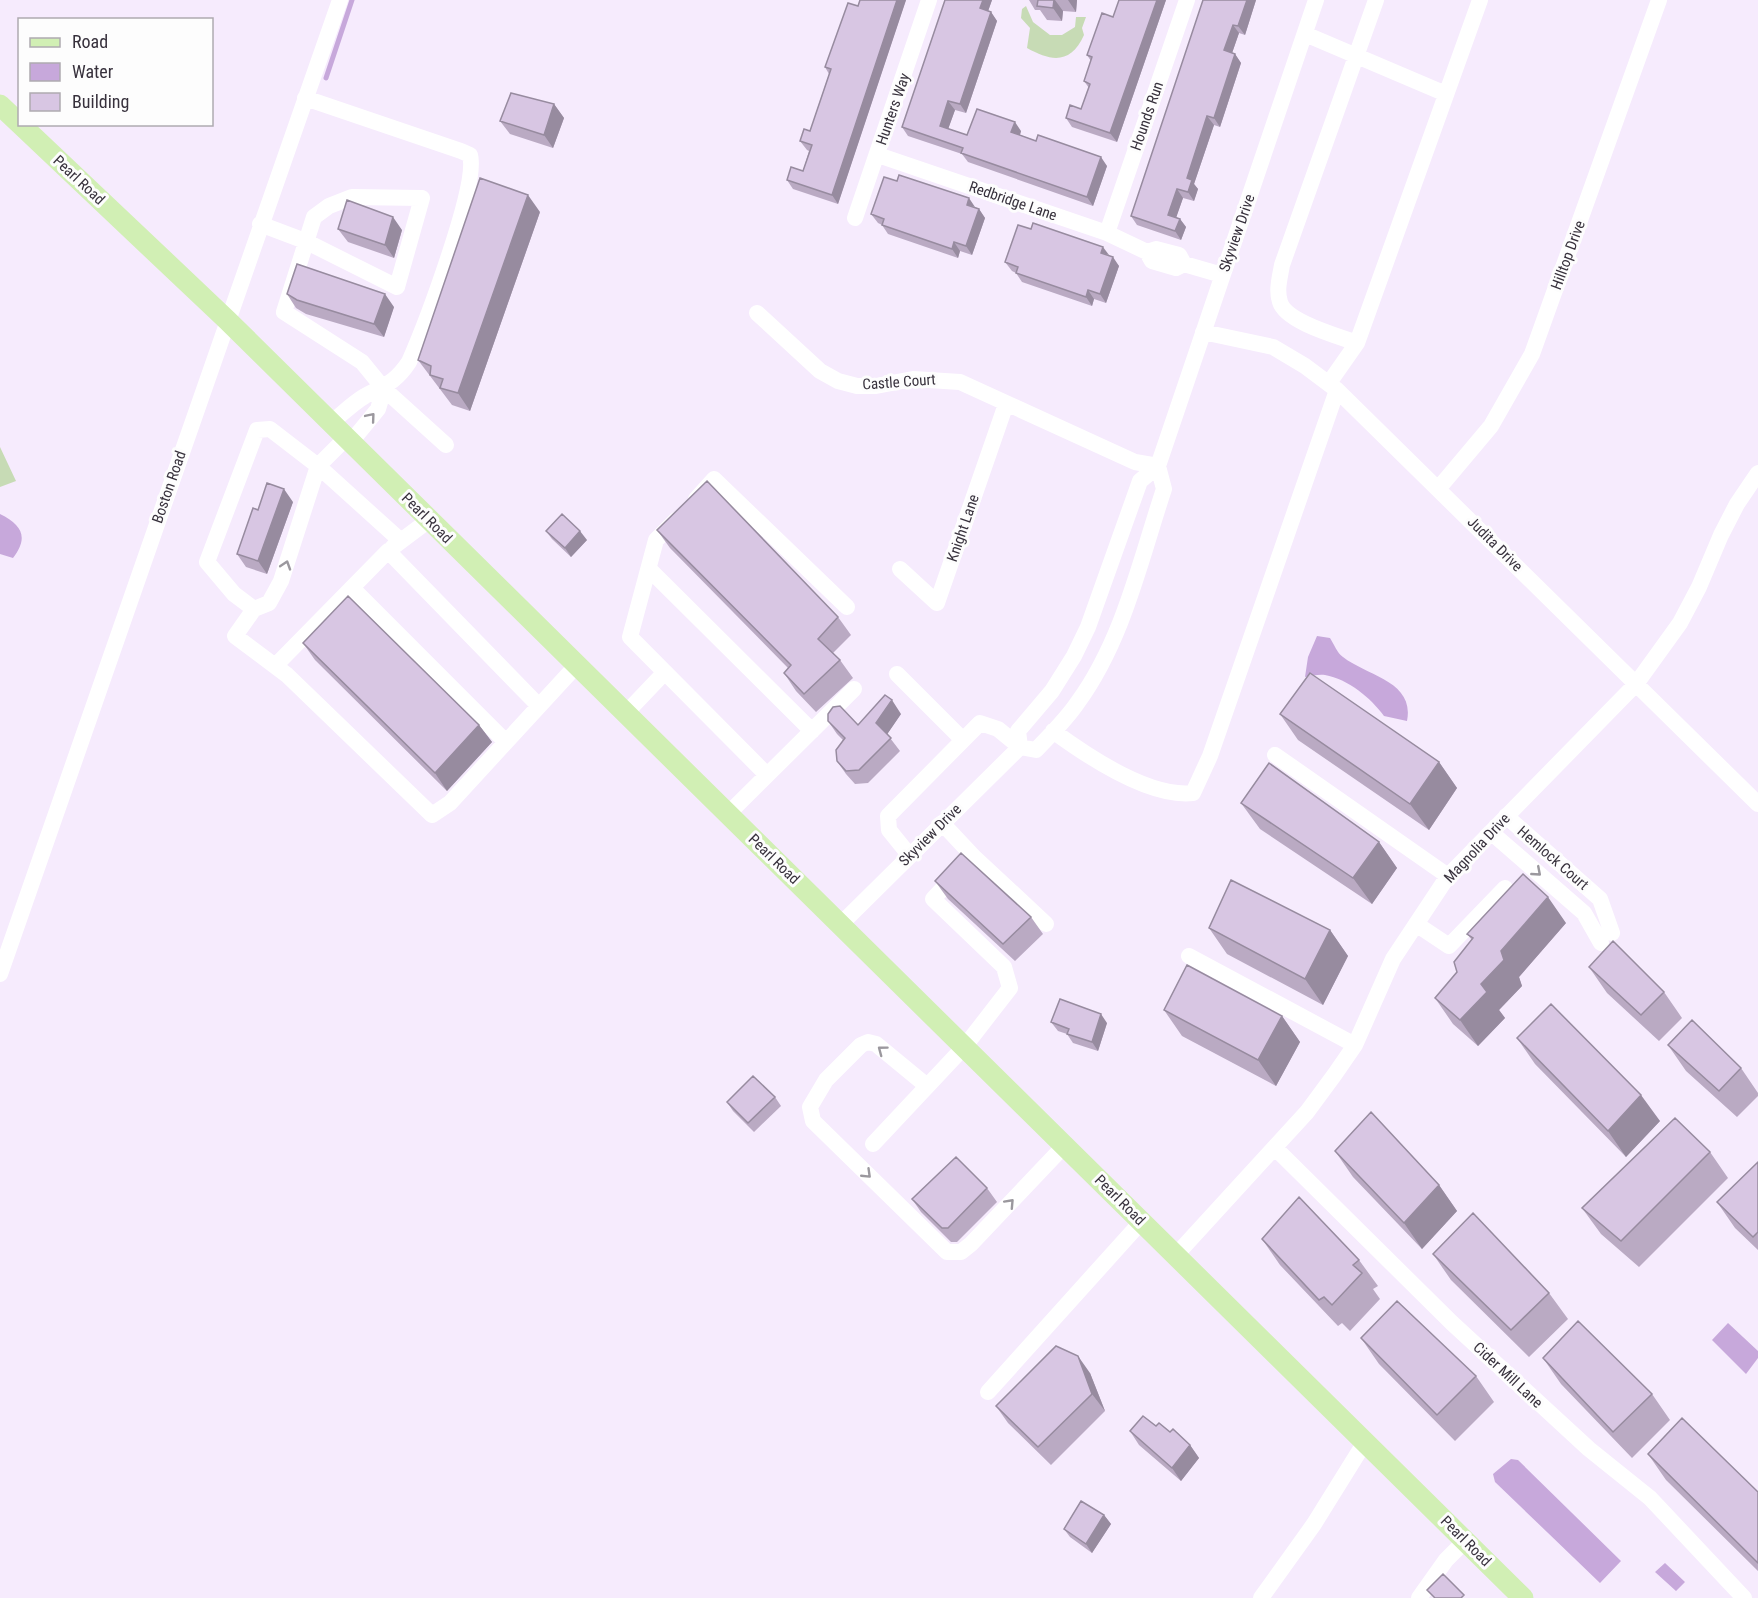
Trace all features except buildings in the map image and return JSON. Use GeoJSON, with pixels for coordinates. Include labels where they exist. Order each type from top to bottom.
{"type":"FeatureCollection","features":[{"type":"Feature","properties":{"kind":"main road","name":"Pearl Road"},"geometry":{"type":"LineString","coordinates":[[0,105],[18,122]]}},
{"type":"Feature","properties":{"kind":"main road","name":"Pearl Road"},"geometry":{"type":"LineString","coordinates":[[22,126],[227,320],[1523,1598]]}},
{"type":"Feature","properties":{"kind":"street","name":"Boston Road"},"geometry":{"type":"LineString","coordinates":[[0,974],[7,932],[340,0]]}},
{"type":"Feature","properties":{"kind":"street","name":"Hunters Way"},"geometry":{"type":"LineString","coordinates":[[855,218],[930,0]]}},
{"type":"Feature","properties":{"kind":"street","name":"Hounds Run"},"geometry":{"type":"LineString","coordinates":[[1107,233],[1188,0]]}},
{"type":"Feature","properties":{"kind":"street","name":"Skyview Drive"},"geometry":{"type":"LineString","coordinates":[[1020,747],[1018,731],[1052,691],[1088,627],[1140,481],[1158,466],[1316,0]]}},
{"type":"Feature","properties":{"kind":"street"},"geometry":{"type":"LineString","coordinates":[[1357,343],[1295,318],[1280,303],[1278,286],[1282,265],[1376,0]]}},
{"type":"Feature","properties":{"kind":"street"},"geometry":{"type":"LineString","coordinates":[[1053,731],[1102,766],[1179,795],[1193,793],[1210,756],[1333,386],[1357,343],[1480,0]]}},
{"type":"Feature","properties":{"kind":"street","name":"Hilltop Drive"},"geometry":{"type":"LineString","coordinates":[[1438,489],[1491,426],[1532,354],[1659,0]]}},
{"type":"Feature","properties":{"kind":"street"},"geometry":{"type":"LineString","coordinates":[[1305,34],[1363,61],[1446,94]]}},
{"type":"Feature","properties":{"kind":"street"},"geometry":{"type":"LineString","coordinates":[[304,98],[461,151],[470,155],[472,163],[451,247],[418,343],[402,374],[384,389],[364,397],[342,434],[318,466],[281,581],[269,603],[254,609],[235,636],[275,666],[432,815],[450,802],[576,666]]}},
{"type":"Feature","properties":{"kind":"street","name":"Redbridge Lane"},"geometry":{"type":"LineString","coordinates":[[878,155],[1107,233],[1147,252],[1152,261],[1176,268],[1184,264],[1222,275]]}},
{"type":"Feature","properties":{"kind":"street"},"geometry":{"type":"LineString","coordinates":[[260,224],[306,241],[397,287],[422,198],[352,197],[329,206],[314,217],[306,241],[284,312],[362,362],[384,389],[446,445]]}},
{"type":"Feature","properties":{"kind":"street","name":"Castle Court"},"geometry":{"type":"LineString","coordinates":[[756,313],[820,371],[838,381],[857,386],[876,386],[913,379],[960,382],[1135,462],[1158,466]]}},
{"type":"Feature","properties":{"kind":"street","name":"Judita Drive"},"geometry":{"type":"LineString","coordinates":[[1203,332],[1273,347],[1333,386],[1758,804]]}},
{"type":"Feature","properties":{"kind":"street"},"geometry":{"type":"LineString","coordinates":[[342,434],[378,409],[384,389]]}},
{"type":"Feature","properties":{"kind":"street","name":"Knight Lane"},"geometry":{"type":"LineString","coordinates":[[900,569],[937,603],[1006,404]]}},
{"type":"Feature","properties":{"kind":"street"},"geometry":{"type":"LineString","coordinates":[[254,609],[234,594],[207,562],[257,430],[270,429],[318,466],[395,546],[539,706]]}},
{"type":"Feature","properties":{"kind":"street","name":"Skyview Drive"},"geometry":{"type":"LineString","coordinates":[[1020,747],[1035,750],[1078,704],[1113,639],[1164,489],[1158,466]]}},
{"type":"Feature","properties":{"kind":"street","name":"Magnolia Drive"},"geometry":{"type":"LineString","coordinates":[[1176,1255],[1307,1112],[1355,1045],[1393,959],[1448,876],[1493,834],[1506,816],[1636,684],[1680,623],[1737,504],[1758,473]]}},
{"type":"Feature","properties":{"kind":"street"},"geometry":{"type":"LineString","coordinates":[[767,775],[630,637],[656,540],[714,479],[847,607]]}},
{"type":"Feature","properties":{"kind":"street"},"geometry":{"type":"LineString","coordinates":[[275,666],[395,546],[429,520]]}},
{"type":"Feature","properties":{"kind":"street"},"geometry":{"type":"LineString","coordinates":[[649,569],[812,730]]}},
{"type":"Feature","properties":{"kind":"street"},"geometry":{"type":"LineString","coordinates":[[352,588],[506,742]]}},
{"type":"Feature","properties":{"kind":"street"},"geometry":{"type":"LineString","coordinates":[[626,713],[665,672]]}},
{"type":"Feature","properties":{"kind":"street"},"geometry":{"type":"LineString","coordinates":[[897,674],[963,740]]}},
{"type":"Feature","properties":{"kind":"street"},"geometry":{"type":"LineString","coordinates":[[728,814],[854,690]]}},
{"type":"Feature","properties":{"kind":"street"},"geometry":{"type":"LineString","coordinates":[[910,856],[889,830],[888,816],[980,723],[998,729],[1020,747]]}},
{"type":"Feature","properties":{"kind":"street","name":"Skyview Drive"},"geometry":{"type":"LineString","coordinates":[[841,924],[1020,747]]}},
{"type":"Feature","properties":{"kind":"street"},"geometry":{"type":"LineString","coordinates":[[1275,755],[1448,876]]}},
{"type":"Feature","properties":{"kind":"street","name":"Hemlock Court"},"geometry":{"type":"LineString","coordinates":[[1493,834],[1584,913],[1606,938],[1600,899],[1506,816]]}},
{"type":"Feature","properties":{"kind":"street"},"geometry":{"type":"LineString","coordinates":[[942,823],[973,856],[1046,924]]}},
{"type":"Feature","properties":{"kind":"street"},"geometry":{"type":"LineString","coordinates":[[873,1144],[965,1047],[1010,988],[1004,967],[933,899],[973,856]]}},
{"type":"Feature","properties":{"kind":"street"},"geometry":{"type":"LineString","coordinates":[[1416,924],[1449,946],[1504,888]]}},
{"type":"Feature","properties":{"kind":"street"},"geometry":{"type":"LineString","coordinates":[[1189,956],[1355,1045]]}},
{"type":"Feature","properties":{"kind":"street"},"geometry":{"type":"LineString","coordinates":[[927,1086],[876,1044],[868,1042],[861,1045],[826,1080],[810,1107],[813,1121],[947,1252],[961,1252],[971,1244],[1065,1145]]}},
{"type":"Feature","properties":{"kind":"street","name":"Cider Mill Lane"},"geometry":{"type":"LineString","coordinates":[[1275,1148],[1461,1332],[1589,1449],[1650,1498],[1742,1597]]}},
{"type":"Feature","properties":{"kind":"street"},"geometry":{"type":"LineString","coordinates":[[988,1392],[1142,1221]]}},
{"type":"Feature","properties":{"kind":"street"},"geometry":{"type":"LineString","coordinates":[[1261,1598],[1314,1524],[1365,1442]]}},
{"type":"Feature","properties":{"kind":"street"},"geometry":{"type":"LineString","coordinates":[[1419,1598],[1446,1560],[1465,1541]]}},
{"type":"Feature","properties":{"kind":"green space"},"geometry":{"type":"Polygon","coordinates":[[[1026,6],[1033,22],[1050,35],[1062,35],[1075,27],[1076,17],[1086,17],[1082,28],[1084,35],[1079,44],[1067,56],[1060,58],[1045,56],[1027,48],[1030,28],[1021,18],[1022,9],[1026,6]]]}},
{"type":"Feature","properties":{"kind":"green space"},"geometry":{"type":"Polygon","coordinates":[[[0,447],[16,481],[0,487],[0,447]]]}},
{"type":"Feature","properties":{"kind":"water"},"geometry":{"type":"Polygon","coordinates":[[[0,514],[14,523],[21,532],[21,544],[13,558],[0,554],[0,514]]]}},
{"type":"Feature","properties":{"kind":"water"},"geometry":{"type":"Polygon","coordinates":[[[1317,636],[1330,638],[1343,657],[1397,688],[1408,708],[1407,721],[1384,716],[1366,696],[1334,677],[1315,675],[1305,677],[1308,657],[1317,636]]]}},
{"type":"Feature","properties":{"kind":"water"},"geometry":{"type":"Polygon","coordinates":[[[1728,1323],[1758,1351],[1758,1358],[1746,1374],[1712,1340],[1728,1323]]]}},
{"type":"Feature","properties":{"kind":"water"},"geometry":{"type":"Polygon","coordinates":[[[1511,1459],[1518,1460],[1621,1561],[1600,1583],[1495,1482],[1493,1474],[1511,1459]]]}},
{"type":"Feature","properties":{"kind":"water"},"geometry":{"type":"Polygon","coordinates":[[[1665,1563],[1685,1582],[1676,1591],[1655,1572],[1665,1563]]]}},
{"type":"Feature","properties":{"kind":"waterway"},"geometry":{"type":"LineString","coordinates":[[326,78],[352,0]]}}]}
